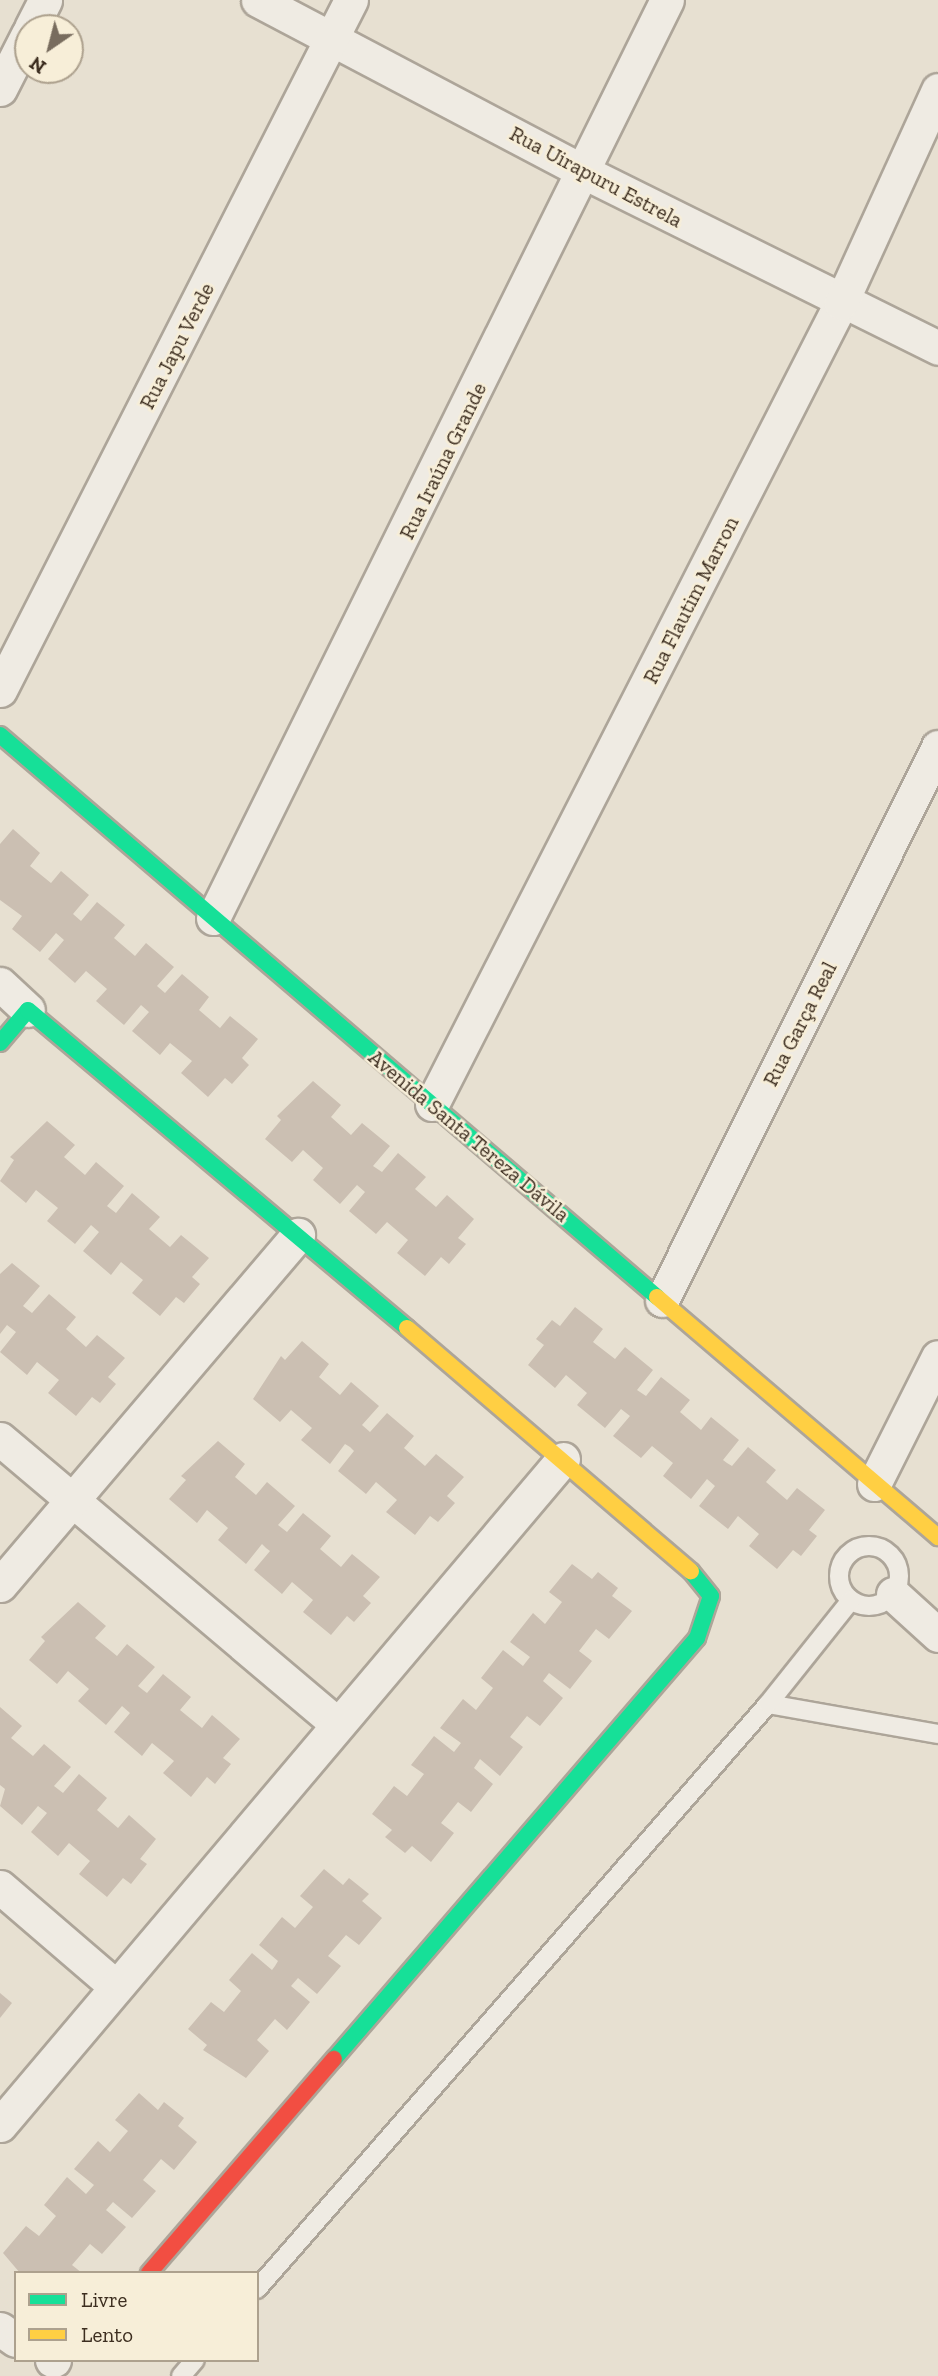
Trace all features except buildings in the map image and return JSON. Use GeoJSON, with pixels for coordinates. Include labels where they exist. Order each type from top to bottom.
{"type":"FeatureCollection","features":[{"type":"Feature","properties":{"kind":"street","name":"Rua Uirapuru Estrela"},"geometry":{"type":"LineString","coordinates":[[258,0],[333,36],[586,173],[841,303],[938,348]]}},
{"type":"Feature","properties":{"kind":"street","name":"Rua Japu Verde"},"geometry":{"type":"LineString","coordinates":[[0,690],[351,0]]}},
{"type":"Feature","properties":{"kind":"street","name":"Rua Iraúna Grande"},"geometry":{"type":"LineString","coordinates":[[213,918],[586,173],[667,0]]}},
{"type":"Feature","properties":{"kind":"street"},"geometry":{"type":"LineString","coordinates":[[0,89],[14,62]]}},
{"type":"Feature","properties":{"kind":"street","name":"Rua Flautim Marron"},"geometry":{"type":"LineString","coordinates":[[432,1104],[841,303],[938,90]]}},
{"type":"Feature","properties":{"kind":"street","name":"Avenida Santa Tereza Dávila"},"geometry":{"type":"LineString","coordinates":[[0,735],[938,1537]]}},
{"type":"Feature","properties":{"kind":"street","name":"Rua Garça Real"},"geometry":{"type":"LineString","coordinates":[[662,1300],[938,747]]}},
{"type":"Feature","properties":{"kind":"street"},"geometry":{"type":"LineString","coordinates":[[0,984],[27,1010],[564,1459],[701,1580],[711,1596],[696,1638],[151,2271]]}},
{"type":"Feature","properties":{"kind":"street"},"geometry":{"type":"LineString","coordinates":[[0,1043],[27,1010]]}},
{"type":"Feature","properties":{"kind":"street"},"geometry":{"type":"LineString","coordinates":[[0,1584],[298,1235]]}},
{"type":"Feature","properties":{"kind":"street"},"geometry":{"type":"LineString","coordinates":[[874,1484],[938,1357]]}},
{"type":"Feature","properties":{"kind":"street"},"geometry":{"type":"LineString","coordinates":[[0,1439],[336,1723]]}},
{"type":"Feature","properties":{"kind":"street"},"geometry":{"type":"LineString","coordinates":[[0,2126],[114,1985],[564,1459]]}},
{"type":"Feature","properties":{"kind":"street"},"geometry":{"type":"LineString","coordinates":[[893,1594],[938,1635]]}},
{"type":"Feature","properties":{"kind":"street"},"geometry":{"type":"LineString","coordinates":[[0,1887],[114,1985]]}},
{"type":"Feature","properties":{"kind":"lane"},"geometry":{"type":"LineString","coordinates":[[860,1547],[879,1548],[894,1559],[899,1577],[893,1594],[878,1604],[851,1600],[841,1584],[841,1566],[860,1547]]}},
{"type":"Feature","properties":{"kind":"lane"},"geometry":{"type":"LineString","coordinates":[[259,2287],[768,1704],[851,1600]]}},
{"type":"Feature","properties":{"kind":"lane"},"geometry":{"type":"LineString","coordinates":[[768,1704],[938,1734]]}},
{"type":"Feature","properties":{"kind":"lane"},"geometry":{"type":"LineString","coordinates":[[181,2376],[193,2362]]}},
{"type":"Feature","properties":{"kind":"traffic: fast"},"geometry":{"type":"LineString","coordinates":[[0,735],[657,1297]]}},
{"type":"Feature","properties":{"kind":"traffic: fast"},"geometry":{"type":"LineString","coordinates":[[0,1043],[28,1010],[407,1328]]}},
{"type":"Feature","properties":{"kind":"traffic: fast"},"geometry":{"type":"LineString","coordinates":[[334,2059],[697,1638],[711,1596],[691,1571]]}},
{"type":"Feature","properties":{"kind":"traffic: slow"},"geometry":{"type":"LineString","coordinates":[[657,1297],[938,1537]]}},
{"type":"Feature","properties":{"kind":"traffic: slow"},"geometry":{"type":"LineString","coordinates":[[407,1328],[691,1571]]}},
{"type":"Feature","properties":{"kind":"traffic: jam"},"geometry":{"type":"LineString","coordinates":[[151,2271],[334,2059]]}}]}
